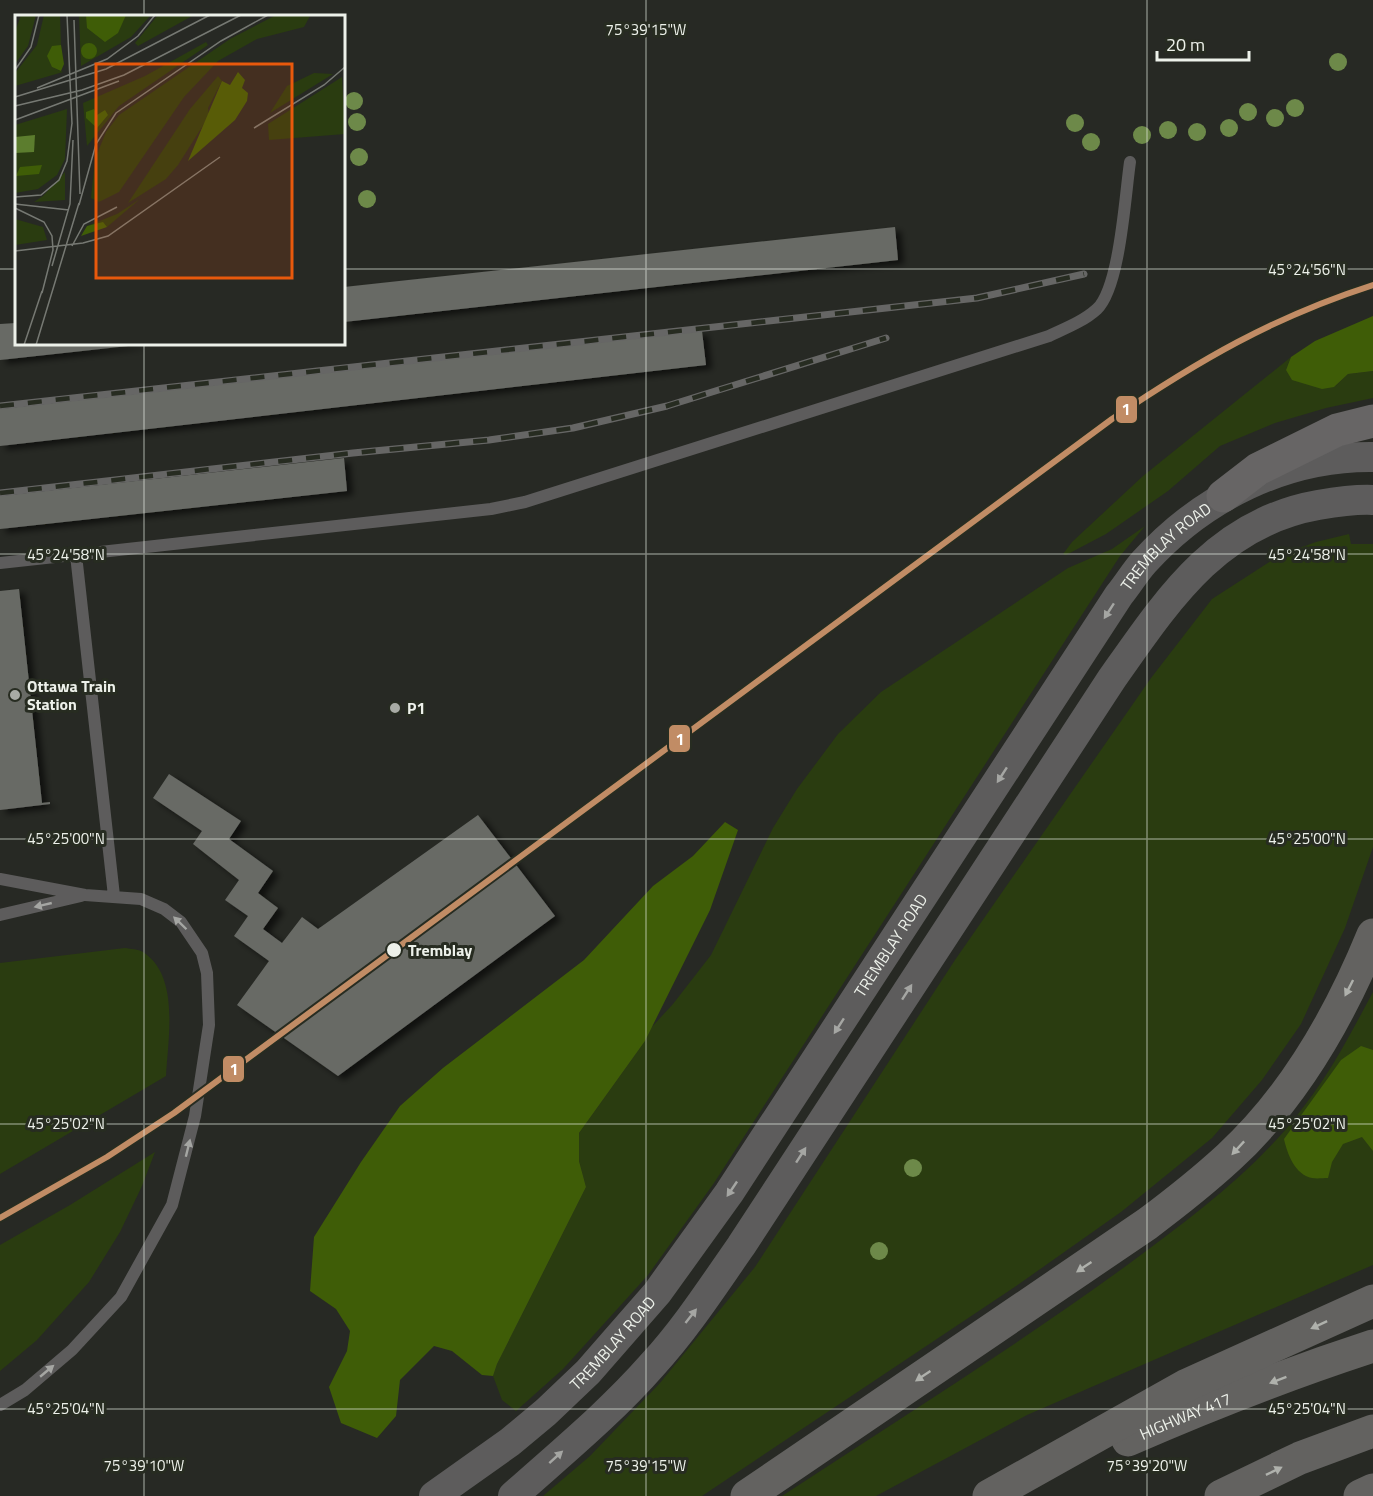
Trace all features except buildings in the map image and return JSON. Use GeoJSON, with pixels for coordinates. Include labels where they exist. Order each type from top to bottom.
{"type":"FeatureCollection","features":[{"type":"Feature","properties":{"kind":"highway"},"geometry":{"type":"LineString","coordinates":[[747,1496],[1148,1224],[1192,1190],[1230,1156],[1289,1090],[1314,1052],[1357,972],[1373,935]]}},
{"type":"Feature","properties":{"kind":"highway"},"geometry":{"type":"LineString","coordinates":[[989,1496],[1187,1385],[1373,1301]]}},
{"type":"Feature","properties":{"kind":"highway","name":"HIGHWAY 417"},"geometry":{"type":"LineString","coordinates":[[1001,1496],[1174,1419],[1373,1346]]}},
{"type":"Feature","properties":{"kind":"highway"},"geometry":{"type":"LineString","coordinates":[[1221,1496],[1300,1458],[1373,1431]]}},
{"type":"Feature","properties":{"kind":"highway"},"geometry":{"type":"LineString","coordinates":[[1360,1496],[1373,1490]]}},
{"type":"Feature","properties":{"kind":"main road"},"geometry":{"type":"LineString","coordinates":[[1223,496],[1258,469],[1337,430],[1373,421]]}},
{"type":"Feature","properties":{"kind":"street","name":"TREMBLAY ROAD"},"geometry":{"type":"LineString","coordinates":[[434,1496],[510,1442],[546,1412],[588,1372],[657,1293],[729,1193],[1119,595],[1143,563],[1191,518],[1223,496],[1261,478],[1294,466],[1330,459],[1373,457]]}},
{"type":"Feature","properties":{"kind":"street"},"geometry":{"type":"LineString","coordinates":[[513,1496],[613,1406],[654,1363],[702,1303],[1111,680],[1182,583],[1216,552],[1257,525],[1299,509],[1337,502],[1373,500]]}},
{"type":"Feature","properties":{"kind":"lane"},"geometry":{"type":"LineString","coordinates":[[0,563],[491,509],[525,502],[1049,336],[1076,324],[1097,309],[1106,299],[1116,264],[1130,162]]}},
{"type":"Feature","properties":{"kind":"lane"},"geometry":{"type":"LineString","coordinates":[[76,555],[114,896]]}},
{"type":"Feature","properties":{"kind":"lane"},"geometry":{"type":"LineString","coordinates":[[0,879],[85,895],[141,899],[164,909],[181,922],[202,953],[207,973],[209,1025],[202,1080],[186,1155],[172,1205],[121,1297],[72,1350],[25,1390],[0,1405]]}},
{"type":"Feature","properties":{"kind":"lane"},"geometry":{"type":"LineString","coordinates":[[0,915],[85,895]]}},
{"type":"Feature","properties":{"kind":"green space"},"geometry":{"type":"Polygon","coordinates":[[[1373,316],[1373,371],[1348,374],[1334,387],[1322,389],[1292,380],[1286,370],[1291,357],[1315,341],[1373,316]]]}},
{"type":"Feature","properties":{"kind":"green space"},"geometry":{"type":"Polygon","coordinates":[[[1291,357],[1286,370],[1334,387],[1348,374],[1373,371],[1373,398],[1326,408],[1275,423],[1220,446],[1168,491],[1106,534],[1066,555],[1063,554],[1072,542],[1143,476],[1291,357]]]}},
{"type":"Feature","properties":{"kind":"green space"},"geometry":{"type":"Polygon","coordinates":[[[1145,526],[1120,556],[714,1183],[648,1275],[563,1369],[516,1411],[502,1400],[493,1376],[586,1187],[579,1161],[579,1133],[645,1041],[650,1029],[673,1004],[711,955],[773,828],[797,789],[838,734],[881,692],[1068,568],[1112,549],[1145,526]]]}},
{"type":"Feature","properties":{"kind":"green space"},"geometry":{"type":"Polygon","coordinates":[[[1349,534],[1351,544],[1373,544],[1373,847],[1345,928],[1301,1024],[1262,1080],[1212,1138],[1121,1212],[1019,1284],[702,1496],[543,1496],[590,1456],[660,1383],[755,1267],[955,960],[1151,678],[1212,599],[1280,555],[1316,542],[1349,534]]]}},
{"type":"Feature","properties":{"kind":"green space"},"geometry":{"type":"Polygon","coordinates":[[[725,822],[738,830],[710,910],[645,1041],[579,1133],[579,1161],[586,1187],[493,1376],[482,1375],[452,1351],[434,1346],[400,1380],[396,1416],[377,1438],[341,1423],[329,1387],[347,1351],[350,1331],[336,1309],[310,1291],[314,1237],[361,1162],[400,1106],[443,1068],[584,960],[653,886],[693,856],[725,822]]]}},
{"type":"Feature","properties":{"kind":"green space"},"geometry":{"type":"Polygon","coordinates":[[[125,948],[143,952],[155,963],[162,976],[169,1009],[166,1076],[0,1174],[0,963],[125,948]]]}},
{"type":"Feature","properties":{"kind":"green space"},"geometry":{"type":"Polygon","coordinates":[[[1373,992],[1373,1265],[1027,1415],[876,1496],[782,1496],[1045,1323],[1130,1263],[1224,1190],[1267,1150],[1315,1092],[1373,992]]]}},
{"type":"Feature","properties":{"kind":"green space"},"geometry":{"type":"Polygon","coordinates":[[[1361,1046],[1373,1050],[1373,1151],[1362,1137],[1343,1144],[1332,1162],[1328,1178],[1306,1176],[1293,1163],[1284,1139],[1341,1060],[1361,1046]]]}},
{"type":"Feature","properties":{"kind":"green space"},"geometry":{"type":"Polygon","coordinates":[[[155,1152],[120,1232],[89,1282],[37,1340],[0,1371],[0,1245],[155,1152]]]}},
{"type":"Feature","properties":{"kind":"railway"},"geometry":{"type":"LineString","coordinates":[[0,406],[977,298],[1084,274]]}},
{"type":"Feature","properties":{"kind":"railway"},"geometry":{"type":"LineString","coordinates":[[0,493],[489,440],[573,428],[667,406],[886,338]]}},
{"type":"Feature","properties":{"kind":"transit line","name":"1"},"geometry":{"type":"LineString","coordinates":[[0,1218],[107,1157],[174,1113],[1112,419],[1175,378],[1237,342],[1302,311],[1373,285]]}},
{"type":"Feature","properties":{"kind":"place","name":"Ottawa Train Station"},"geometry":{"type":"Point","coordinates":[15,695]}},
{"type":"Feature","properties":{"kind":"place","name":"P1"},"geometry":{"type":"Point","coordinates":[395,708]}},
{"type":"Feature","properties":{"kind":"place","name":"Tremblay"},"geometry":{"type":"Point","coordinates":[394,950]}}]}
